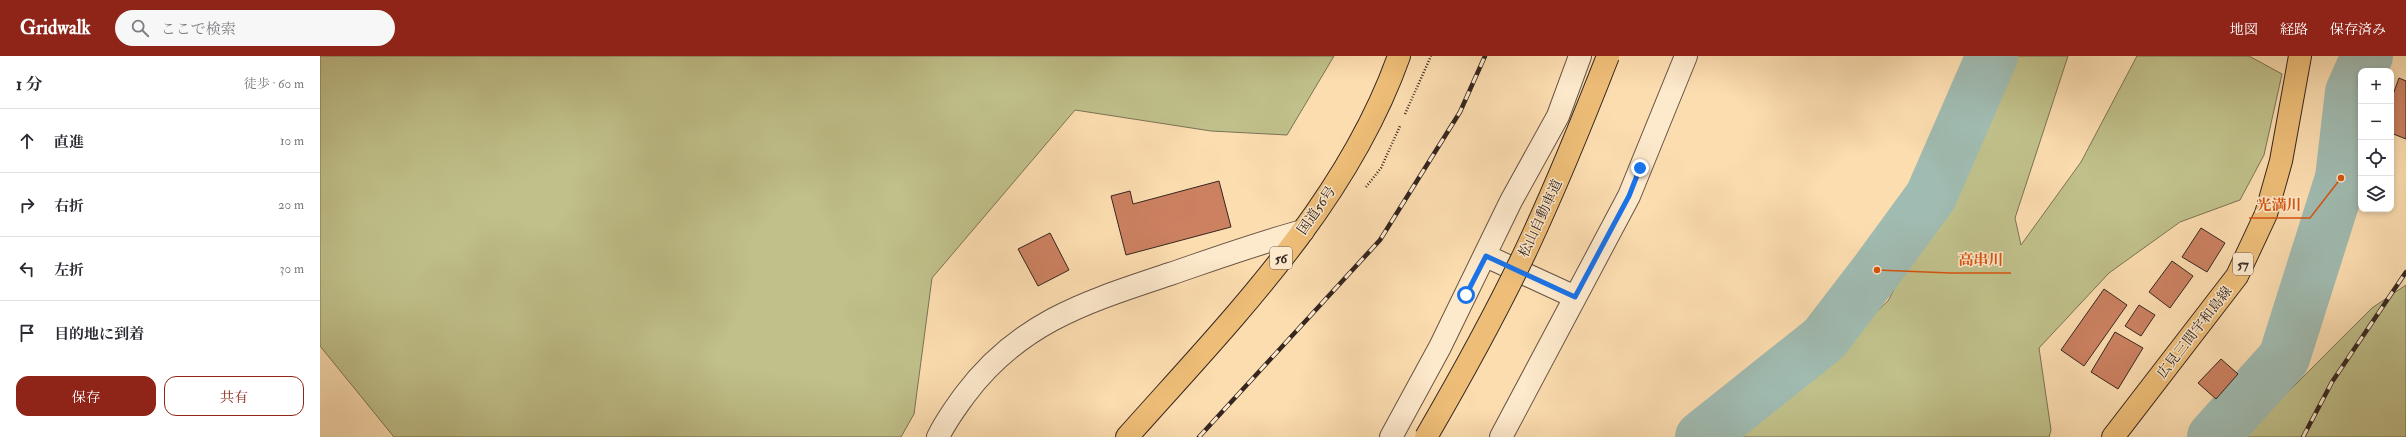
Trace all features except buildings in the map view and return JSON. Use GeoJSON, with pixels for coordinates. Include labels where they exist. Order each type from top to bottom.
{"type":"FeatureCollection","features":[{"type":"Feature","properties":{"kind":"main road","name":"国道56号"},"geometry":{"type":"LineString","coordinates":[[1127,437],[1248,300],[1322,207],[1385,95],[1399,56]]}},
{"type":"Feature","properties":{"kind":"main road","name":"松山自動車道"},"geometry":{"type":"LineString","coordinates":[[1426,437],[1464,371],[1528,247],[1575,142],[1608,56]]}},
{"type":"Feature","properties":{"kind":"main road","name":"広見三間宇和島線"},"geometry":{"type":"LineString","coordinates":[[2113,437],[2237,276],[2268,207],[2283,153],[2300,56]]}},
{"type":"Feature","properties":{"kind":"street"},"geometry":{"type":"LineString","coordinates":[[1390,437],[1440,347],[1486,256],[1511,201],[1558,116],[1580,56]]}},
{"type":"Feature","properties":{"kind":"street"},"geometry":{"type":"LineString","coordinates":[[1501,437],[1629,196],[1686,56]]}},
{"type":"Feature","properties":{"kind":"street"},"geometry":{"type":"LineString","coordinates":[[938,437],[944,423],[982,371],[1028,333],[1069,310],[1117,292],[1268,240],[1302,231]]}},
{"type":"Feature","properties":{"kind":"street"},"geometry":{"type":"LineString","coordinates":[[1486,256],[1575,297]]}},
{"type":"Feature","properties":{"kind":"green space"},"geometry":{"type":"Polygon","coordinates":[[[320,56],[1334,56],[1287,135],[1211,131],[1075,110],[932,278],[914,414],[901,437],[394,437],[320,346],[320,56]]]}},
{"type":"Feature","properties":{"kind":"green space"},"geometry":{"type":"Polygon","coordinates":[[[2004,56],[2068,56],[2015,218],[2021,245],[2081,162],[2137,56],[2249,56],[2282,74],[2264,155],[2240,200],[2180,222],[2109,273],[2039,348],[2051,430],[2049,437],[1741,437],[1888,301],[1963,157],[2004,56]]]}},
{"type":"Feature","properties":{"kind":"green space"},"geometry":{"type":"Polygon","coordinates":[[[2406,285],[2406,437],[2243,437],[2372,308],[2406,285]]]}},
{"type":"Feature","properties":{"kind":"waterway"},"geometry":{"type":"LineString","coordinates":[[1701,437],[1824,339],[1877,270],[1931,196],[1992,56]]}},
{"type":"Feature","properties":{"kind":"waterway"},"geometry":{"type":"LineString","coordinates":[[2213,437],[2284,358],[2341,178],[2351,92],[2367,56]]}},
{"type":"Feature","properties":{"kind":"railway"},"geometry":{"type":"LineString","coordinates":[[1199,437],[1380,240],[1460,112],[1485,56]]}},
{"type":"Feature","properties":{"kind":"railway"},"geometry":{"type":"LineString","coordinates":[[2303,437],[2332,382],[2406,272]]}},
{"type":"Feature","properties":{"kind":"place","name":"光満川"},"geometry":{"type":"Point","coordinates":[2341,178]}},
{"type":"Feature","properties":{"kind":"place","name":"高串川"},"geometry":{"type":"Point","coordinates":[1877,270]}},
{"type":"Feature","properties":{"kind":"route"},"geometry":{"type":"LineString","coordinates":[[1466,295],[1486,256],[1575,297],[1629,196],[1640,168]]}}]}
